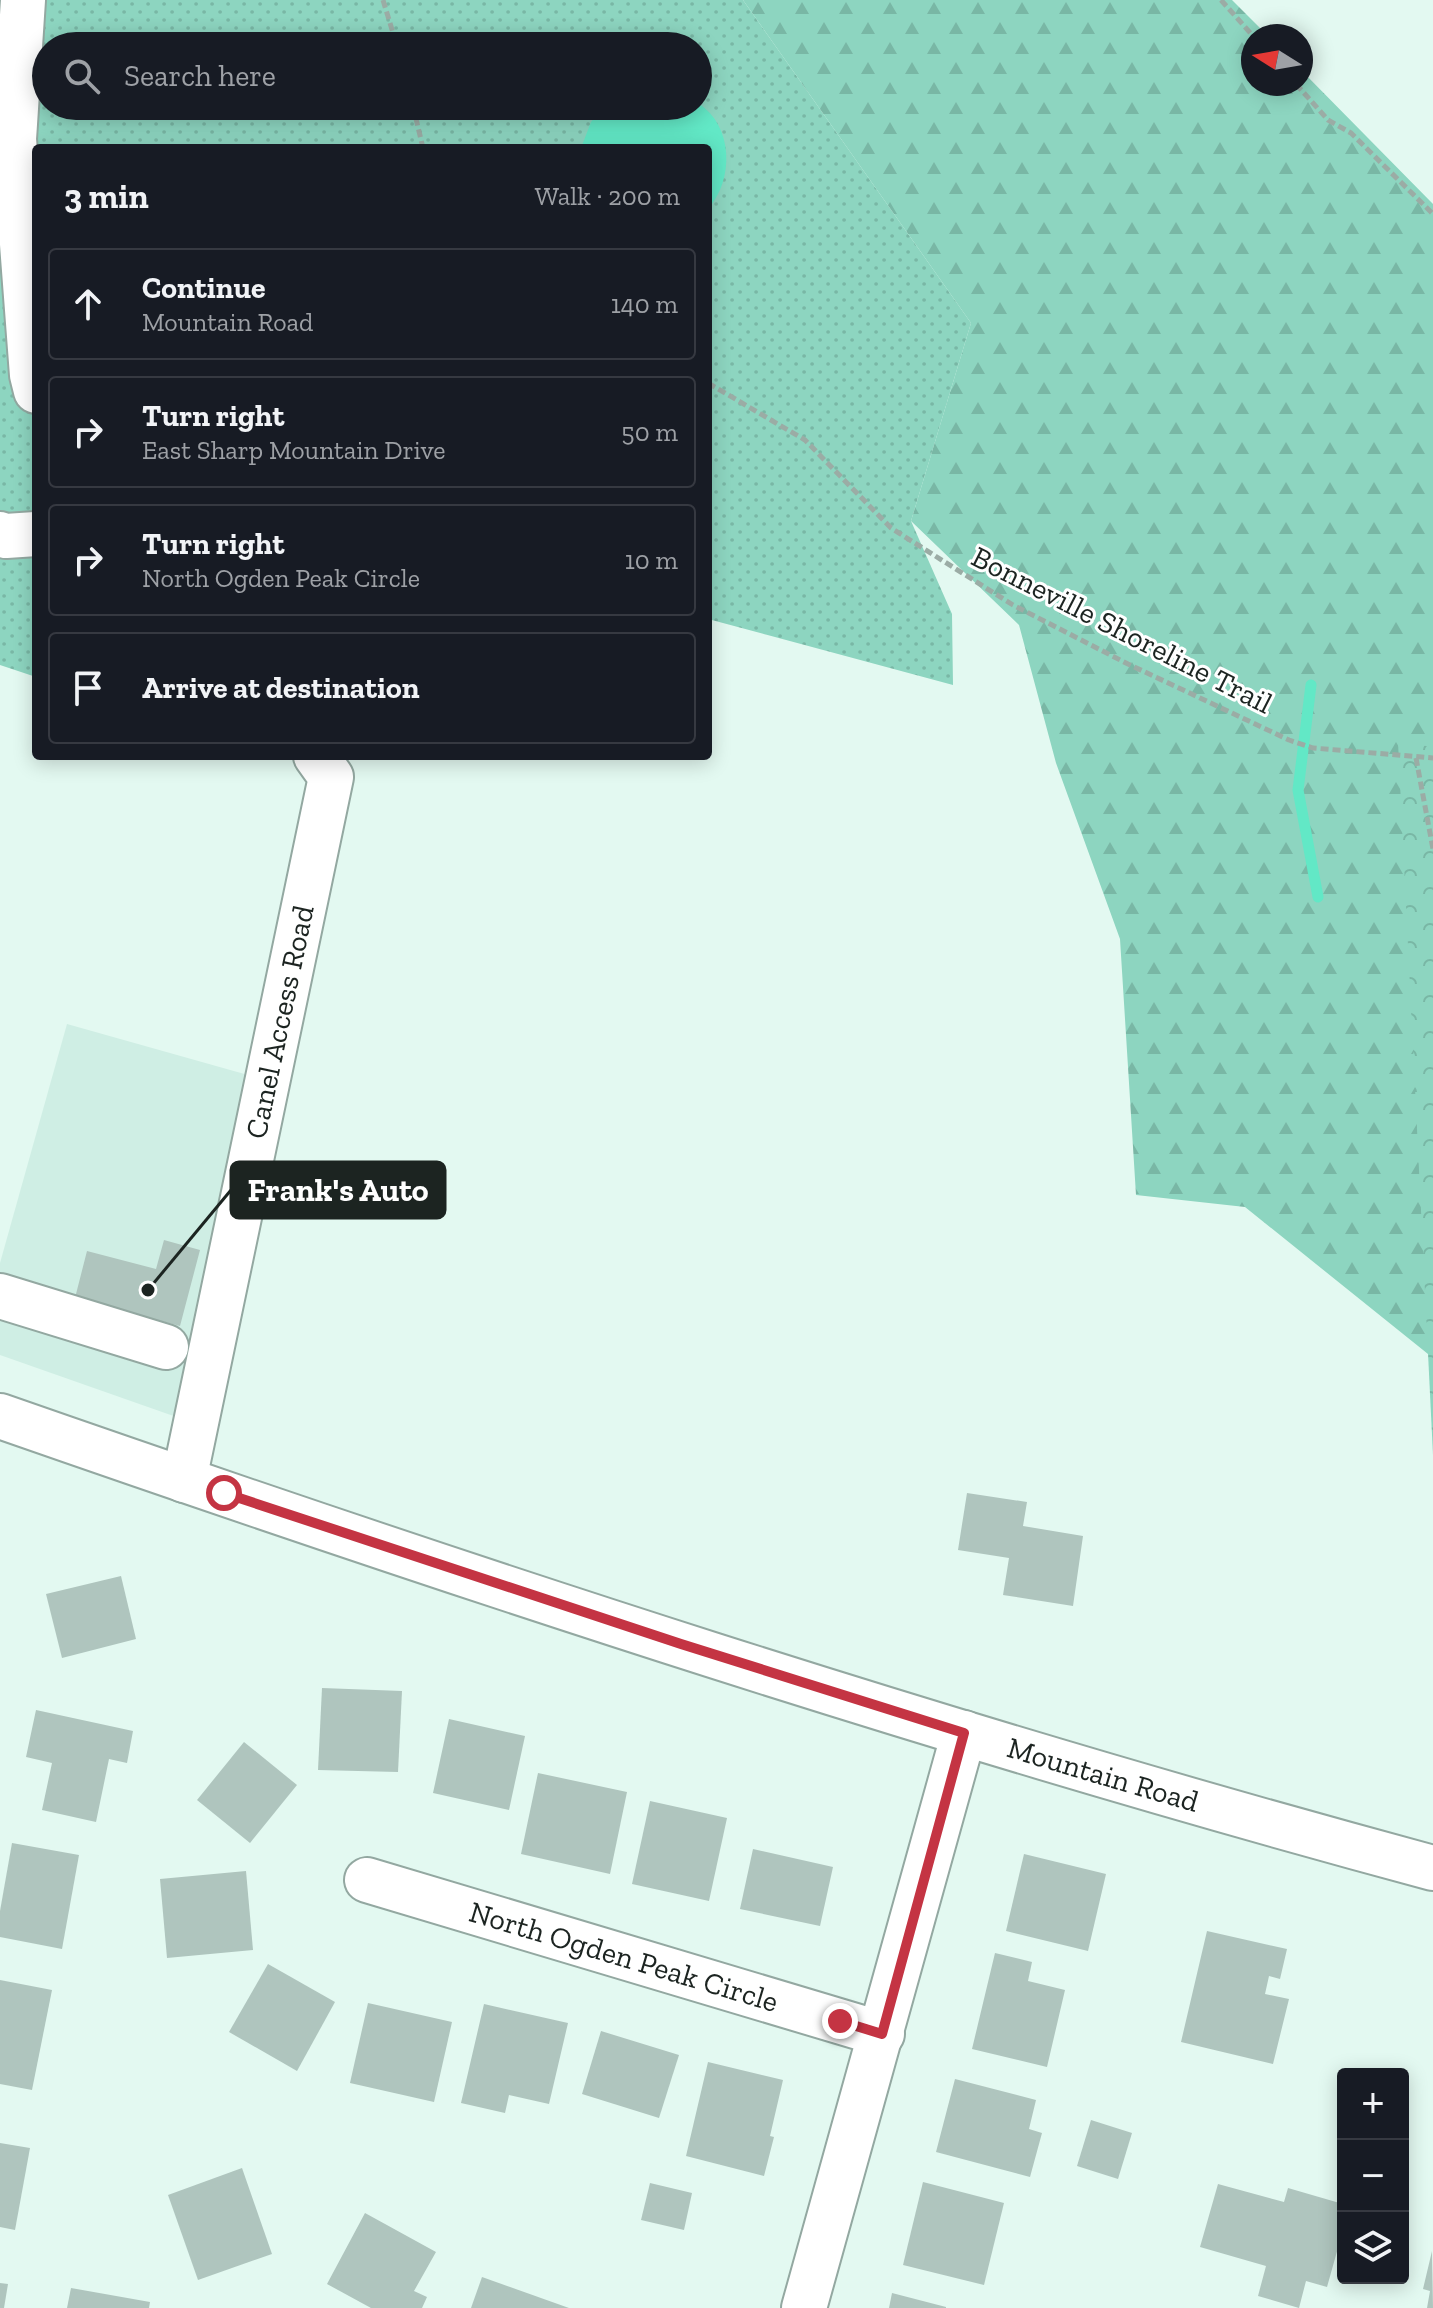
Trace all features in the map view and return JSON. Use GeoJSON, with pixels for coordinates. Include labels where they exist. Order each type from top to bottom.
{"type":"FeatureCollection","features":[{"type":"Feature","properties":{"kind":"street"},"geometry":{"type":"LineString","coordinates":[[23,0],[14,139],[32,375]]}},
{"type":"Feature","properties":{"kind":"street"},"geometry":{"type":"LineString","coordinates":[[0,534],[32,534]]}},
{"type":"Feature","properties":{"kind":"street","name":"Canel Access Road"},"geometry":{"type":"LineString","coordinates":[[184,1480],[331,777],[319,760]]}},
{"type":"Feature","properties":{"kind":"street"},"geometry":{"type":"LineString","coordinates":[[0,1296],[166,1347]]}},
{"type":"Feature","properties":{"kind":"street","name":"Mountain Road"},"geometry":{"type":"LineString","coordinates":[[0,1416],[681,1644],[964,1733],[1433,1868]]}},
{"type":"Feature","properties":{"kind":"street"},"geometry":{"type":"LineString","coordinates":[[804,2308],[964,1733]]}},
{"type":"Feature","properties":{"kind":"street","name":"North Ogden Peak Circle"},"geometry":{"type":"LineString","coordinates":[[367,1880],[882,2034]]}},
{"type":"Feature","properties":{"kind":"path"},"geometry":{"type":"LineString","coordinates":[[383,0],[393,32]]}},
{"type":"Feature","properties":{"kind":"path"},"geometry":{"type":"LineString","coordinates":[[1221,0],[1242,24]]}},
{"type":"Feature","properties":{"kind":"path"},"geometry":{"type":"LineString","coordinates":[[1307,96],[1328,120],[1351,133],[1433,214]]}},
{"type":"Feature","properties":{"kind":"path"},"geometry":{"type":"LineString","coordinates":[[416,120],[422,144]]}},
{"type":"Feature","properties":{"kind":"path","name":"Bonneville Shoreline Trail"},"geometry":{"type":"LineString","coordinates":[[712,385],[805,440],[891,528],[1013,605],[1128,664],[1289,740],[1313,748],[1433,758]]}},
{"type":"Feature","properties":{"kind":"path"},"geometry":{"type":"LineString","coordinates":[[1416,758],[1433,849]]}},
{"type":"Feature","properties":{"kind":"shaded area"},"geometry":{"type":"Polygon","coordinates":[[[712,116],[724,139],[726,154],[726,169],[717,197],[712,204],[712,144],[583,144],[591,122],[712,120],[712,116]]]}},
{"type":"Feature","properties":{"kind":"shaded area"},"geometry":{"type":"Polygon","coordinates":[[[67,1024],[259,1078],[182,1419],[0,1355],[0,1263],[67,1024]]]}},
{"type":"Feature","properties":{"kind":"green space"},"geometry":{"type":"Polygon","coordinates":[[[0,0],[743,0],[971,323],[911,521],[952,614],[953,685],[712,620],[712,144],[32,144],[32,676],[0,665],[0,0]]]}},
{"type":"Feature","properties":{"kind":"green space"},"geometry":{"type":"Polygon","coordinates":[[[743,0],[1232,0],[1256,24],[1241,24],[1241,96],[1313,96],[1313,82],[1433,204],[1433,1363],[1428,1354],[1245,1207],[1136,1195],[1120,939],[1056,763],[1019,625],[911,521],[971,323],[743,0]]]}},
{"type":"Feature","properties":{"kind":"green space"},"geometry":{"type":"Polygon","coordinates":[[[1398,742],[1433,747],[1433,1455],[1398,742]]]}},
{"type":"Feature","properties":{"kind":"building"},"geometry":{"type":"Polygon","coordinates":[[[164,1240],[200,1250],[180,1326],[75,1298],[87,1251],[156,1269],[164,1240]]]}},
{"type":"Feature","properties":{"kind":"building"},"geometry":{"type":"Polygon","coordinates":[[[967,1493],[1027,1502],[1023,1526],[1083,1536],[1073,1606],[1003,1595],[1009,1558],[958,1550],[967,1493]]]}},
{"type":"Feature","properties":{"kind":"building"},"geometry":{"type":"Polygon","coordinates":[[[121,1576],[136,1639],[62,1658],[46,1594],[121,1576]]]}},
{"type":"Feature","properties":{"kind":"building"},"geometry":{"type":"Polygon","coordinates":[[[322,1688],[402,1691],[398,1772],[318,1770],[322,1688]]]}},
{"type":"Feature","properties":{"kind":"building"},"geometry":{"type":"Polygon","coordinates":[[[36,1710],[133,1731],[127,1763],[109,1759],[96,1822],[42,1810],[52,1763],[26,1757],[36,1710]]]}},
{"type":"Feature","properties":{"kind":"building"},"geometry":{"type":"Polygon","coordinates":[[[449,1719],[525,1736],[509,1810],[433,1793],[449,1719]]]}},
{"type":"Feature","properties":{"kind":"building"},"geometry":{"type":"Polygon","coordinates":[[[244,1742],[297,1785],[250,1843],[197,1800],[244,1742]]]}},
{"type":"Feature","properties":{"kind":"building"},"geometry":{"type":"Polygon","coordinates":[[[538,1773],[627,1792],[610,1874],[521,1854],[538,1773]]]}},
{"type":"Feature","properties":{"kind":"building"},"geometry":{"type":"Polygon","coordinates":[[[650,1801],[727,1818],[709,1901],[632,1884],[650,1801]]]}},
{"type":"Feature","properties":{"kind":"building"},"geometry":{"type":"Polygon","coordinates":[[[12,1843],[79,1855],[62,1949],[0,1937],[0,1911],[12,1843]]]}},
{"type":"Feature","properties":{"kind":"building"},"geometry":{"type":"Polygon","coordinates":[[[753,1849],[833,1867],[820,1926],[740,1909],[753,1849]]]}},
{"type":"Feature","properties":{"kind":"building"},"geometry":{"type":"Polygon","coordinates":[[[1024,1854],[1106,1874],[1088,1951],[1006,1931],[1024,1854]]]}},
{"type":"Feature","properties":{"kind":"building"},"geometry":{"type":"Polygon","coordinates":[[[246,1871],[253,1950],[167,1958],[160,1879],[246,1871]]]}},
{"type":"Feature","properties":{"kind":"building"},"geometry":{"type":"Polygon","coordinates":[[[1207,1931],[1287,1949],[1280,1979],[1269,1976],[1265,1994],[1289,1999],[1273,2064],[1181,2042],[1207,1931]]]}},
{"type":"Feature","properties":{"kind":"building"},"geometry":{"type":"Polygon","coordinates":[[[995,1953],[1032,1962],[1028,1981],[1065,1990],[1047,2067],[972,2049],[995,1953]]]}},
{"type":"Feature","properties":{"kind":"building"},"geometry":{"type":"Polygon","coordinates":[[[268,1964],[335,2002],[297,2071],[229,2032],[268,1964]]]}},
{"type":"Feature","properties":{"kind":"building"},"geometry":{"type":"Polygon","coordinates":[[[0,1980],[52,1990],[32,2090],[0,2084],[0,1980]]]}},
{"type":"Feature","properties":{"kind":"building"},"geometry":{"type":"Polygon","coordinates":[[[368,2003],[452,2022],[434,2102],[350,2083],[368,2003]]]}},
{"type":"Feature","properties":{"kind":"building"},"geometry":{"type":"Polygon","coordinates":[[[484,2004],[568,2023],[549,2104],[509,2095],[505,2113],[461,2103],[484,2004]]]}},
{"type":"Feature","properties":{"kind":"building"},"geometry":{"type":"Polygon","coordinates":[[[601,2031],[679,2055],[659,2118],[582,2094],[601,2031]]]}},
{"type":"Feature","properties":{"kind":"building"},"geometry":{"type":"Polygon","coordinates":[[[708,2062],[783,2080],[764,2176],[686,2156],[708,2062]]]}},
{"type":"Feature","properties":{"kind":"building"},"geometry":{"type":"Polygon","coordinates":[[[955,2079],[1036,2100],[1029,2129],[1042,2133],[1030,2177],[936,2152],[955,2079]]]}},
{"type":"Feature","properties":{"kind":"building"},"geometry":{"type":"Polygon","coordinates":[[[1091,2120],[1132,2133],[1118,2179],[1077,2166],[1091,2120]]]}},
{"type":"Feature","properties":{"kind":"building"},"geometry":{"type":"Polygon","coordinates":[[[0,2143],[30,2148],[15,2230],[0,2227],[0,2143]]]}},
{"type":"Feature","properties":{"kind":"building"},"geometry":{"type":"Polygon","coordinates":[[[242,2168],[272,2254],[198,2280],[168,2195],[242,2168]]]}},
{"type":"Feature","properties":{"kind":"building"},"geometry":{"type":"Polygon","coordinates":[[[923,2182],[1004,2203],[984,2285],[903,2265],[923,2182]]]}},
{"type":"Feature","properties":{"kind":"building"},"geometry":{"type":"Polygon","coordinates":[[[650,2183],[692,2193],[684,2230],[641,2220],[650,2183]]]}},
{"type":"Feature","properties":{"kind":"building"},"geometry":{"type":"Polygon","coordinates":[[[1218,2184],[1284,2202],[1288,2188],[1337,2202],[1337,2251],[1327,2287],[1306,2281],[1299,2308],[1258,2296],[1266,2266],[1200,2247],[1218,2184]]]}},
{"type":"Feature","properties":{"kind":"building"},"geometry":{"type":"Polygon","coordinates":[[[365,2213],[436,2252],[414,2291],[427,2297],[422,2308],[371,2308],[327,2284],[365,2213]]]}},
{"type":"Feature","properties":{"kind":"building"},"geometry":{"type":"Polygon","coordinates":[[[1432,2251],[1433,2308],[1427,2308],[1430,2291],[1423,2289],[1432,2251]]]}},
{"type":"Feature","properties":{"kind":"building"},"geometry":{"type":"Polygon","coordinates":[[[482,2277],[569,2308],[471,2308],[482,2277]]]}},
{"type":"Feature","properties":{"kind":"building"},"geometry":{"type":"Polygon","coordinates":[[[0,2283],[8,2284],[4,2308],[0,2308],[0,2283]]]}},
{"type":"Feature","properties":{"kind":"building"},"geometry":{"type":"Polygon","coordinates":[[[71,2288],[150,2302],[149,2308],[67,2308],[71,2288]]]}},
{"type":"Feature","properties":{"kind":"building"},"geometry":{"type":"Polygon","coordinates":[[[892,2293],[946,2307],[946,2308],[889,2308],[892,2293]]]}},
{"type":"Feature","properties":{"kind":"waterway"},"geometry":{"type":"LineString","coordinates":[[1311,685],[1298,790],[1318,897]]}},
{"type":"Feature","properties":{"kind":"place","name":"Frank's Auto"},"geometry":{"type":"Point","coordinates":[148,1290]}},
{"type":"Feature","properties":{"kind":"route"},"geometry":{"type":"LineString","coordinates":[[224,1493],[681,1644],[964,1733],[882,2034],[840,2021]]}}]}
